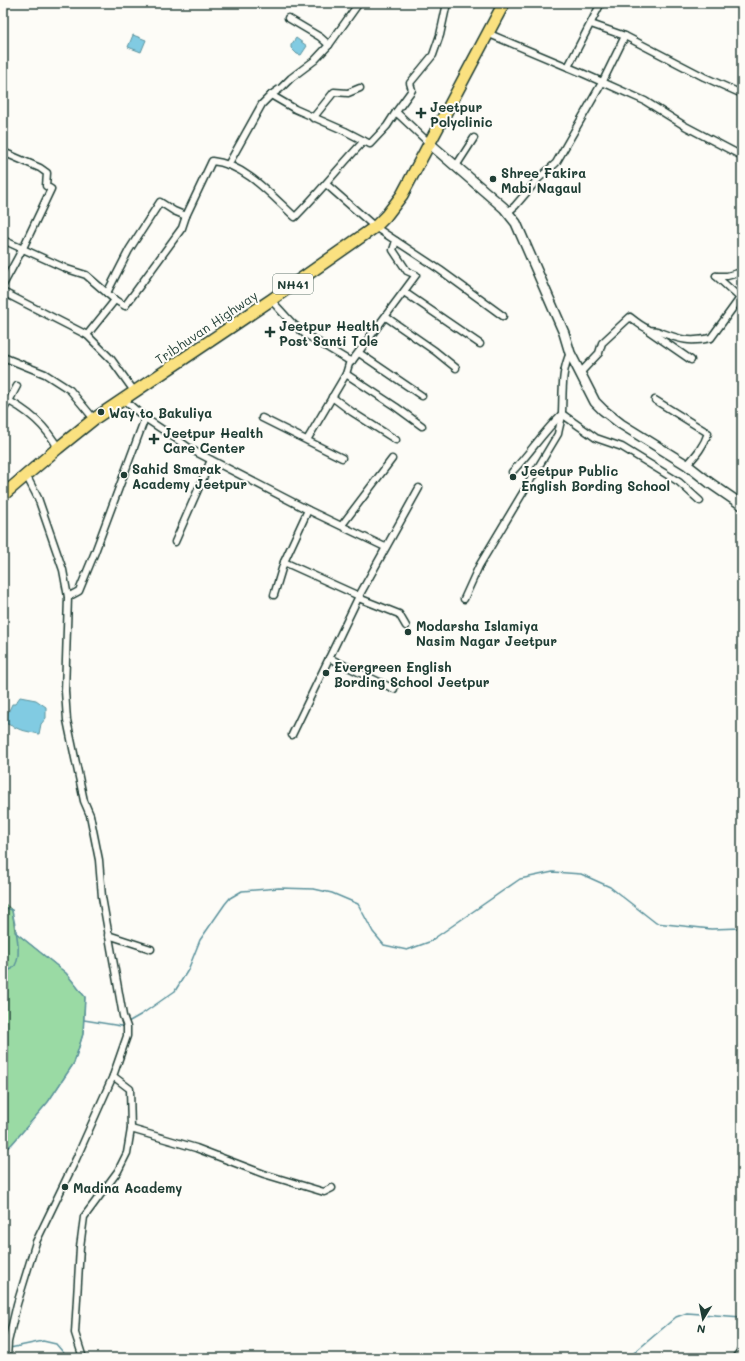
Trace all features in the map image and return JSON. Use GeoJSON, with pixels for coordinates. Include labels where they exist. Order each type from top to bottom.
{"type":"FeatureCollection","features":[{"type":"Feature","properties":{"kind":"highway","name":"Tribhuvan Highway"},"geometry":{"type":"LineString","coordinates":[[3,495],[94,419],[271,300],[375,227],[386,216],[402,195],[504,3]]}},
{"type":"Feature","properties":{"kind":"street"},"geometry":{"type":"LineString","coordinates":[[228,165],[259,109],[271,95],[315,60],[329,45],[359,3]]}},
{"type":"Feature","properties":{"kind":"street"},"geometry":{"type":"LineString","coordinates":[[271,95],[313,118],[345,131],[370,144],[387,126],[412,90],[410,83],[433,55],[440,35],[447,3]]}},
{"type":"Feature","properties":{"kind":"street"},"geometry":{"type":"LineString","coordinates":[[568,67],[601,3]]}},
{"type":"Feature","properties":{"kind":"street"},"geometry":{"type":"LineString","coordinates":[[288,18],[320,37],[329,45]]}},
{"type":"Feature","properties":{"kind":"street"},"geometry":{"type":"LineString","coordinates":[[591,24],[625,36],[704,77],[742,94]]}},
{"type":"Feature","properties":{"kind":"street"},"geometry":{"type":"LineString","coordinates":[[487,33],[645,101],[685,126],[742,156]]}},
{"type":"Feature","properties":{"kind":"street"},"geometry":{"type":"LineString","coordinates":[[508,212],[538,179],[556,163],[603,82],[625,36]]}},
{"type":"Feature","properties":{"kind":"street"},"geometry":{"type":"LineString","coordinates":[[313,118],[334,92],[348,93],[360,88]]}},
{"type":"Feature","properties":{"kind":"street"},"geometry":{"type":"LineString","coordinates":[[396,112],[429,144],[508,212],[516,222],[564,332],[570,353],[595,402],[632,432],[687,465],[742,505]]}},
{"type":"Feature","properties":{"kind":"street"},"geometry":{"type":"LineString","coordinates":[[456,166],[474,138]]}},
{"type":"Feature","properties":{"kind":"street"},"geometry":{"type":"LineString","coordinates":[[3,240],[67,269],[86,275],[115,300],[125,306],[182,228],[186,216],[212,161],[221,162],[245,173],[295,217],[364,142]]}},
{"type":"Feature","properties":{"kind":"street"},"geometry":{"type":"LineString","coordinates":[[3,152],[40,168],[47,173],[46,186],[51,189],[23,248],[3,285]]}},
{"type":"Feature","properties":{"kind":"street"},"geometry":{"type":"LineString","coordinates":[[326,184],[375,227],[440,270],[504,316]]}},
{"type":"Feature","properties":{"kind":"street"},"geometry":{"type":"LineString","coordinates":[[107,293],[129,250],[160,202],[174,211],[186,216]]}},
{"type":"Feature","properties":{"kind":"street"},"geometry":{"type":"LineString","coordinates":[[307,440],[346,374],[349,364],[359,353],[416,275],[407,271],[393,250],[396,241]]}},
{"type":"Feature","properties":{"kind":"street"},"geometry":{"type":"LineString","coordinates":[[649,330],[655,330],[666,335],[682,339],[697,341],[711,338],[741,297],[716,276],[727,276],[742,272]]}},
{"type":"Feature","properties":{"kind":"street"},"geometry":{"type":"LineString","coordinates":[[3,292],[87,335],[111,359],[134,391]]}},
{"type":"Feature","properties":{"kind":"street"},"geometry":{"type":"LineString","coordinates":[[404,292],[480,344]]}},
{"type":"Feature","properties":{"kind":"street"},"geometry":{"type":"LineString","coordinates":[[87,335],[115,300]]}},
{"type":"Feature","properties":{"kind":"street"},"geometry":{"type":"LineString","coordinates":[[271,300],[305,334],[352,361]]}},
{"type":"Feature","properties":{"kind":"street"},"geometry":{"type":"LineString","coordinates":[[386,317],[435,351],[456,368]]}},
{"type":"Feature","properties":{"kind":"street"},"geometry":{"type":"LineString","coordinates":[[580,372],[599,352],[602,343],[630,317],[691,360]]}},
{"type":"Feature","properties":{"kind":"street"},"geometry":{"type":"LineString","coordinates":[[359,353],[422,396]]}},
{"type":"Feature","properties":{"kind":"street"},"geometry":{"type":"LineString","coordinates":[[464,599],[479,566],[558,434],[562,414],[564,375],[566,363],[570,353]]}},
{"type":"Feature","properties":{"kind":"street"},"geometry":{"type":"LineString","coordinates":[[3,357],[45,374],[70,390],[94,419]]}},
{"type":"Feature","properties":{"kind":"street"},"geometry":{"type":"LineString","coordinates":[[346,374],[396,406],[422,426]]}},
{"type":"Feature","properties":{"kind":"street"},"geometry":{"type":"LineString","coordinates":[[3,410],[17,386]]}},
{"type":"Feature","properties":{"kind":"street"},"geometry":{"type":"LineString","coordinates":[[332,397],[352,412],[396,440]]}},
{"type":"Feature","properties":{"kind":"street"},"geometry":{"type":"LineString","coordinates":[[3,398],[37,421],[51,436],[58,448]]}},
{"type":"Feature","properties":{"kind":"street"},"geometry":{"type":"LineString","coordinates":[[123,399],[145,418],[192,450],[308,510],[386,547]]}},
{"type":"Feature","properties":{"kind":"street"},"geometry":{"type":"LineString","coordinates":[[655,400],[708,433],[700,450],[687,465]]}},
{"type":"Feature","properties":{"kind":"street"},"geometry":{"type":"LineString","coordinates":[[512,472],[543,434],[562,414]]}},
{"type":"Feature","properties":{"kind":"street"},"geometry":{"type":"LineString","coordinates":[[562,414],[596,438],[622,447],[673,478],[700,501]]}},
{"type":"Feature","properties":{"kind":"street"},"geometry":{"type":"LineString","coordinates":[[68,597],[79,591],[98,545],[145,418]]}},
{"type":"Feature","properties":{"kind":"street"},"geometry":{"type":"LineString","coordinates":[[262,418],[342,458]]}},
{"type":"Feature","properties":{"kind":"street"},"geometry":{"type":"LineString","coordinates":[[342,525],[392,459]]}},
{"type":"Feature","properties":{"kind":"street"},"geometry":{"type":"LineString","coordinates":[[175,542],[211,460]]}},
{"type":"Feature","properties":{"kind":"street"},"geometry":{"type":"LineString","coordinates":[[7,1358],[8,1342],[16,1304],[36,1242],[76,1159],[113,1076],[127,1036],[127,1027],[123,1016],[108,935],[102,897],[99,860],[90,815],[84,801],[66,720],[68,597],[63,570],[38,498],[26,475]]}},
{"type":"Feature","properties":{"kind":"street"},"geometry":{"type":"LineString","coordinates":[[292,735],[359,596],[419,488]]}},
{"type":"Feature","properties":{"kind":"street"},"geometry":{"type":"LineString","coordinates":[[274,594],[284,562],[308,510]]}},
{"type":"Feature","properties":{"kind":"street"},"geometry":{"type":"LineString","coordinates":[[284,562],[359,596],[361,599],[399,614],[406,626]]}},
{"type":"Feature","properties":{"kind":"street"},"geometry":{"type":"LineString","coordinates":[[329,658],[394,689]]}},
{"type":"Feature","properties":{"kind":"street"},"geometry":{"type":"LineString","coordinates":[[108,935],[151,948]]}},
{"type":"Feature","properties":{"kind":"street"},"geometry":{"type":"LineString","coordinates":[[83,1358],[74,1333],[80,1248],[84,1217],[118,1171],[127,1153],[132,1130],[130,1089],[113,1076]]}},
{"type":"Feature","properties":{"kind":"street"},"geometry":{"type":"LineString","coordinates":[[132,1130],[196,1148],[264,1174],[324,1192],[332,1188]]}},
{"type":"Feature","properties":{"kind":"street"},"geometry":{"type":"LineString","coordinates":[[735,1358],[742,1349]]}},
{"type":"Feature","properties":{"kind":"green space"},"geometry":{"type":"Polygon","coordinates":[[[3,902],[12,910],[15,932],[66,973],[85,997],[83,1034],[74,1063],[48,1102],[12,1144],[3,1151],[3,902]]]}},
{"type":"Feature","properties":{"kind":"water"},"geometry":{"type":"Polygon","coordinates":[[[133,35],[146,40],[141,52],[128,47],[133,35]]]}},
{"type":"Feature","properties":{"kind":"water"},"geometry":{"type":"Polygon","coordinates":[[[296,38],[307,46],[301,55],[297,54],[291,48],[291,45],[296,38]]]}},
{"type":"Feature","properties":{"kind":"water"},"geometry":{"type":"Polygon","coordinates":[[[3,603],[7,640],[5,662],[3,663],[3,603]]]}},
{"type":"Feature","properties":{"kind":"water"},"geometry":{"type":"Polygon","coordinates":[[[20,697],[36,700],[46,707],[46,718],[41,724],[39,734],[21,730],[5,723],[5,719],[12,704],[15,704],[20,697]]]}},
{"type":"Feature","properties":{"kind":"waterway"},"geometry":{"type":"LineString","coordinates":[[128,1022],[175,991],[188,970],[200,940],[230,898],[242,891],[279,888],[314,889],[332,893],[358,904],[373,932],[384,945],[407,950],[429,942],[520,879],[553,872],[581,874],[610,887],[656,923],[711,929],[742,928]]}},
{"type":"Feature","properties":{"kind":"waterway"},"geometry":{"type":"LineString","coordinates":[[3,907],[12,910],[18,941],[18,958],[16,964],[12,969],[3,972]]}},
{"type":"Feature","properties":{"kind":"waterway"},"geometry":{"type":"LineString","coordinates":[[3,1151],[12,1144],[48,1102],[74,1063],[83,1034],[85,997],[66,973],[15,932]]}},
{"type":"Feature","properties":{"kind":"waterway"},"geometry":{"type":"LineString","coordinates":[[84,1020],[121,1026],[125,1024]]}},
{"type":"Feature","properties":{"kind":"waterway"},"geometry":{"type":"LineString","coordinates":[[628,1358],[676,1317],[687,1313],[742,1317]]}},
{"type":"Feature","properties":{"kind":"waterway"},"geometry":{"type":"LineString","coordinates":[[10,1348],[43,1341],[56,1344],[68,1358]]}},
{"type":"Feature","properties":{"kind":"place","name":"Jeetpur Polyclinic"},"geometry":{"type":"Point","coordinates":[421,113]}},
{"type":"Feature","properties":{"kind":"place","name":"Shree Fakira Mabi Nagaul"},"geometry":{"type":"Point","coordinates":[493,179]}},
{"type":"Feature","properties":{"kind":"place","name":"Jeetpur Health Post Santi Tole"},"geometry":{"type":"Point","coordinates":[270,332]}},
{"type":"Feature","properties":{"kind":"place","name":"Way to Bakuliya"},"geometry":{"type":"Point","coordinates":[101,412]}},
{"type":"Feature","properties":{"kind":"place","name":"Jeetpur Health Care Center"},"geometry":{"type":"Point","coordinates":[154,439]}},
{"type":"Feature","properties":{"kind":"place","name":"Sahid Smarak Academy Jeetpur"},"geometry":{"type":"Point","coordinates":[124,475]}},
{"type":"Feature","properties":{"kind":"place","name":"Jeetpur Public English Bording School"},"geometry":{"type":"Point","coordinates":[513,477]}},
{"type":"Feature","properties":{"kind":"place","name":"Modarsha Islamiya Nasim Nagar Jeetpur"},"geometry":{"type":"Point","coordinates":[408,632]}},
{"type":"Feature","properties":{"kind":"place","name":"Evergreen English Bording School Jeetpur"},"geometry":{"type":"Point","coordinates":[326,673]}},
{"type":"Feature","properties":{"kind":"place","name":"Madina Academy"},"geometry":{"type":"Point","coordinates":[65,1187]}}]}
